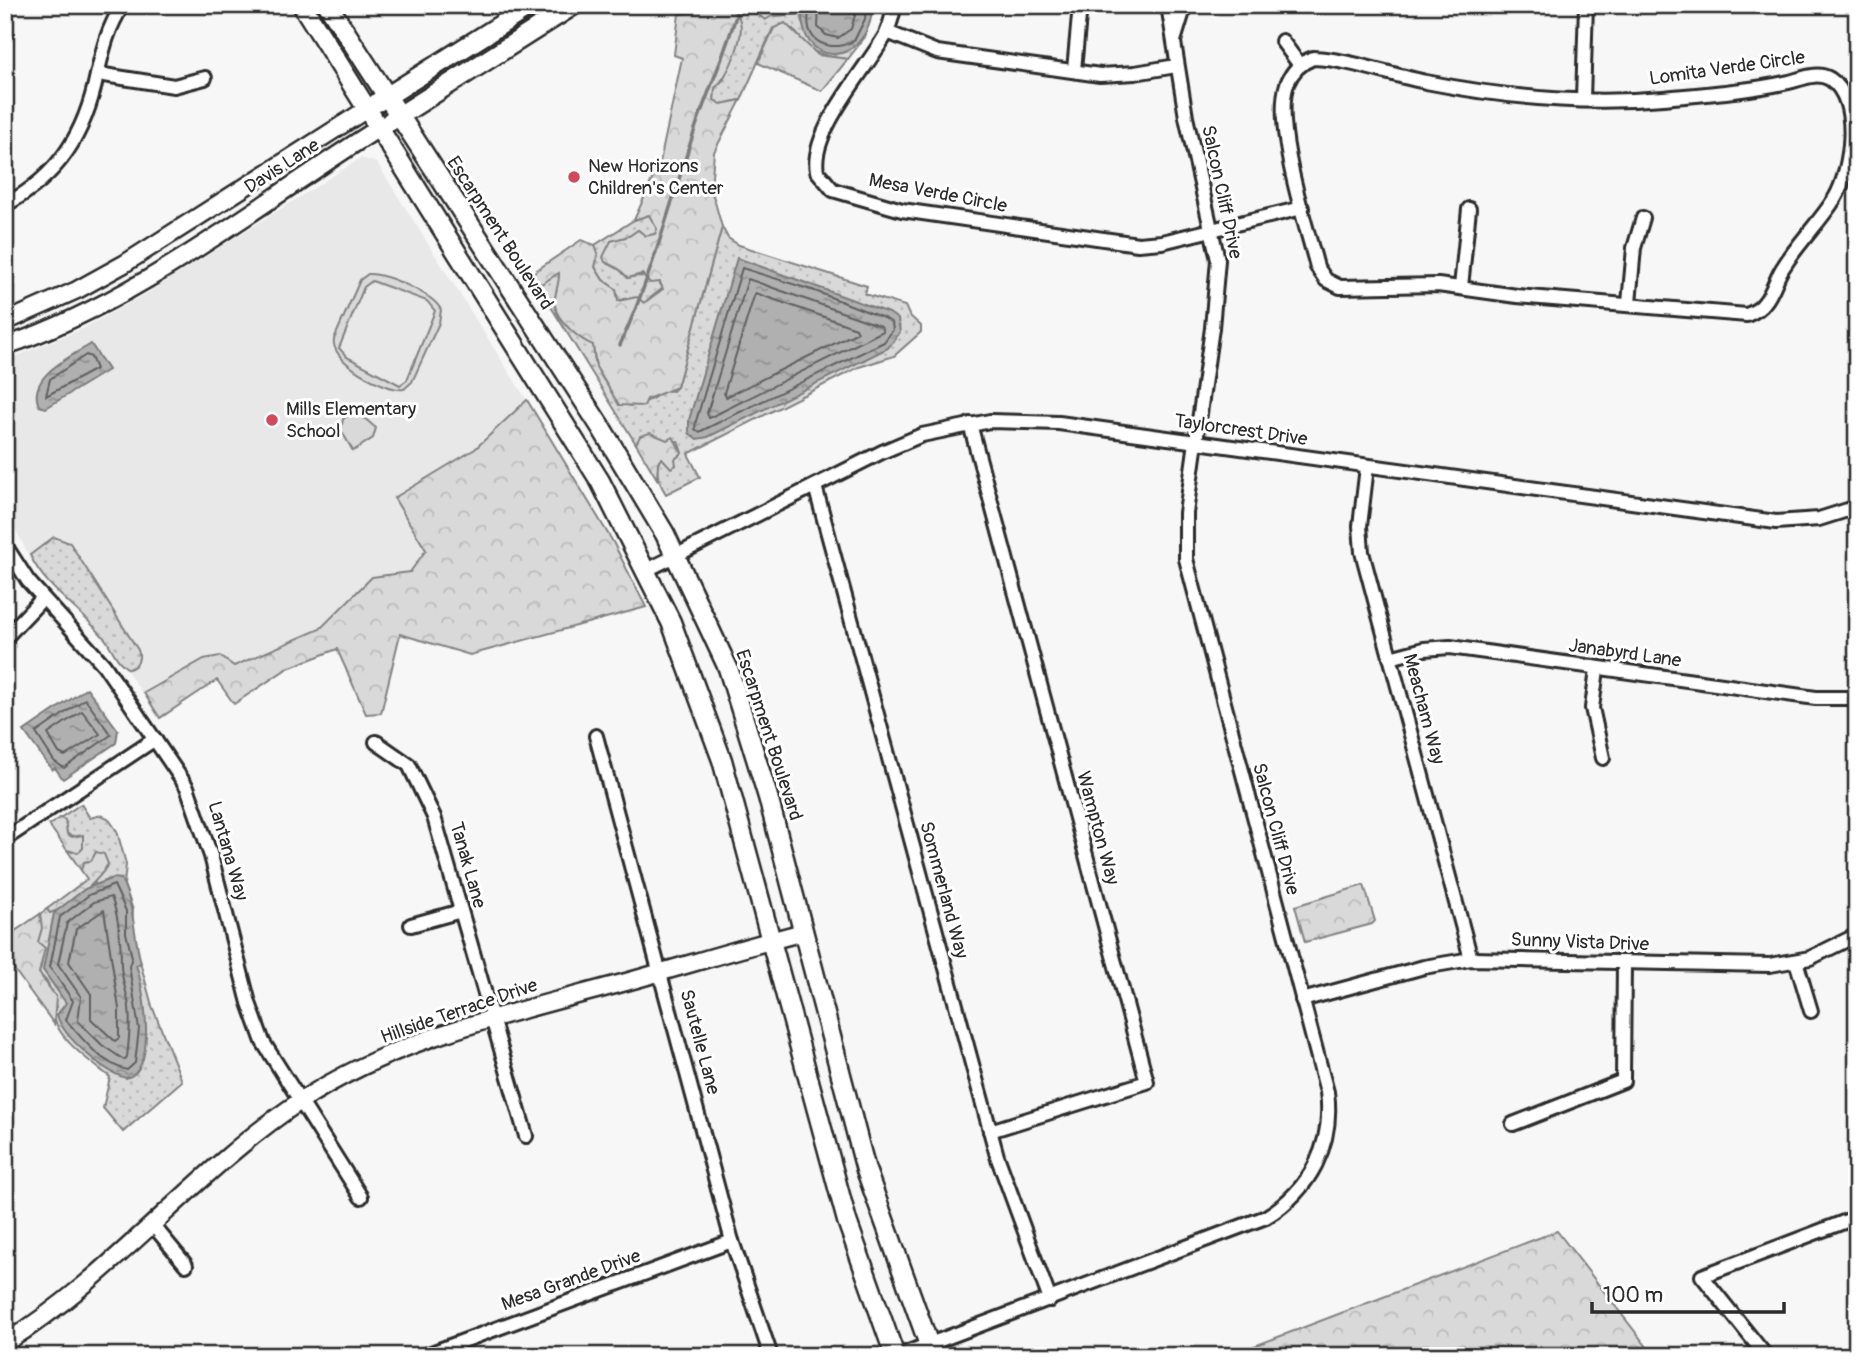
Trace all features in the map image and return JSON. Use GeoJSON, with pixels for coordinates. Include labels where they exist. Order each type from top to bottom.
{"type":"FeatureCollection","features":[{"type":"Feature","properties":{"kind":"main road"},"geometry":{"type":"LineString","coordinates":[[302,5],[600,481],[647,570],[697,686],[722,760],[847,1221],[897,1356]]}},
{"type":"Feature","properties":{"kind":"main road","name":"Escarpment Boulevard"},"geometry":{"type":"LineString","coordinates":[[328,5],[602,429],[677,555],[737,693],[768,797],[866,1170],[931,1350]]}},
{"type":"Feature","properties":{"kind":"main road","name":"Davis Lane"},"geometry":{"type":"LineString","coordinates":[[367,108],[532,5]]}},
{"type":"Feature","properties":{"kind":"main road","name":"Davis Lane"},"geometry":{"type":"LineString","coordinates":[[379,128],[574,5]]}},
{"type":"Feature","properties":{"kind":"street"},"geometry":{"type":"LineString","coordinates":[[5,205],[36,186],[65,157],[84,124],[107,34],[123,5]]}},
{"type":"Feature","properties":{"kind":"street","name":"Mesa Verde Circle"},"geometry":{"type":"LineString","coordinates":[[895,5],[887,32],[838,104],[820,150],[817,172],[828,187],[869,201],[936,216],[1126,243],[1162,242],[1302,208]]}},
{"type":"Feature","properties":{"kind":"street"},"geometry":{"type":"LineString","coordinates":[[1074,70],[1080,5]]}},
{"type":"Feature","properties":{"kind":"street","name":"Salcon Cliff Drive"},"geometry":{"type":"LineString","coordinates":[[897,1356],[931,1350],[1050,1300],[1251,1224],[1280,1209],[1299,1191],[1320,1155],[1329,1107],[1186,559],[1186,513],[1218,278],[1213,230],[1176,66],[1168,5]]}},
{"type":"Feature","properties":{"kind":"street","name":"Salcon Cliff Drive"},"geometry":{"type":"LineString","coordinates":[[1174,41],[1185,5]]}},
{"type":"Feature","properties":{"kind":"street"},"geometry":{"type":"LineString","coordinates":[[1583,99],[1586,5]]}},
{"type":"Feature","properties":{"kind":"street"},"geometry":{"type":"LineString","coordinates":[[887,32],[937,52],[1109,75],[1176,66]]}},
{"type":"Feature","properties":{"kind":"street"},"geometry":{"type":"LineString","coordinates":[[1282,41],[1298,64]]}},
{"type":"Feature","properties":{"kind":"street","name":"Lomita Verde Circle"},"geometry":{"type":"LineString","coordinates":[[1313,58],[1329,58],[1380,73],[1447,86],[1533,97],[1583,99],[1646,99],[1711,94],[1818,75],[1833,81],[1847,110],[1851,144],[1842,184],[1826,211],[1785,264],[1767,301],[1760,308],[1741,317],[1629,303],[1560,300],[1461,287],[1405,284],[1347,288],[1333,285],[1317,267],[1284,120],[1287,84],[1298,64],[1313,58]]}},
{"type":"Feature","properties":{"kind":"street"},"geometry":{"type":"LineString","coordinates":[[98,74],[174,86],[205,78]]}},
{"type":"Feature","properties":{"kind":"street","name":"Davis Lane"},"geometry":{"type":"LineString","coordinates":[[5,322],[77,290],[124,264],[367,108]]}},
{"type":"Feature","properties":{"kind":"street","name":"Davis Lane"},"geometry":{"type":"LineString","coordinates":[[5,346],[67,322],[121,293],[379,128]]}},
{"type":"Feature","properties":{"kind":"street"},"geometry":{"type":"LineString","coordinates":[[1461,287],[1469,209]]}},
{"type":"Feature","properties":{"kind":"street"},"geometry":{"type":"LineString","coordinates":[[1629,303],[1634,248],[1643,218]]}},
{"type":"Feature","properties":{"kind":"street","name":"Taylorcrest Drive"},"geometry":{"type":"LineString","coordinates":[[647,570],[905,442],[941,429],[1026,420],[1776,522],[1819,519],[1857,507]]}},
{"type":"Feature","properties":{"kind":"street","name":"Wampton Way"},"geometry":{"type":"LineString","coordinates":[[970,424],[1147,1082],[990,1130]]}},
{"type":"Feature","properties":{"kind":"street","name":"Meacham Way"},"geometry":{"type":"LineString","coordinates":[[1367,467],[1360,526],[1362,552],[1471,959]]}},
{"type":"Feature","properties":{"kind":"street","name":"Sommerland Way"},"geometry":{"type":"LineString","coordinates":[[815,486],[990,1130],[1050,1300]]}},
{"type":"Feature","properties":{"kind":"street","name":"Lantana Way"},"geometry":{"type":"LineString","coordinates":[[5,545],[18,567],[43,598],[104,665],[193,800],[255,1021],[273,1060],[361,1197]]}},
{"type":"Feature","properties":{"kind":"street"},"geometry":{"type":"LineString","coordinates":[[5,638],[43,598]]}},
{"type":"Feature","properties":{"kind":"street","name":"Janabyrd Lane"},"geometry":{"type":"LineString","coordinates":[[1390,658],[1424,649],[1450,647],[1816,698],[1857,698]]}},
{"type":"Feature","properties":{"kind":"street"},"geometry":{"type":"LineString","coordinates":[[1597,669],[1592,708],[1603,758]]}},
{"type":"Feature","properties":{"kind":"street","name":"Sautelle Lane"},"geometry":{"type":"LineString","coordinates":[[596,736],[662,972],[732,1241],[771,1356]]}},
{"type":"Feature","properties":{"kind":"street"},"geometry":{"type":"LineString","coordinates":[[5,839],[155,739]]}},
{"type":"Feature","properties":{"kind":"street","name":"Tanak Lane"},"geometry":{"type":"LineString","coordinates":[[376,742],[409,765],[434,817],[526,1136]]}},
{"type":"Feature","properties":{"kind":"street"},"geometry":{"type":"LineString","coordinates":[[411,925],[461,911]]}},
{"type":"Feature","properties":{"kind":"street","name":"Hillside Terrace Drive"},"geometry":{"type":"LineString","coordinates":[[5,1343],[64,1302],[235,1152],[299,1102],[354,1071],[410,1046],[491,1018],[804,932]]}},
{"type":"Feature","properties":{"kind":"street","name":"Sunny Vista Drive"},"geometry":{"type":"LineString","coordinates":[[1302,1000],[1424,967],[1471,959],[1770,965],[1796,961],[1829,950],[1857,935]]}},
{"type":"Feature","properties":{"kind":"street"},"geometry":{"type":"LineString","coordinates":[[1796,961],[1811,1011]]}},
{"type":"Feature","properties":{"kind":"street"},"geometry":{"type":"LineString","coordinates":[[1513,1124],[1623,1081],[1624,962]]}},
{"type":"Feature","properties":{"kind":"street"},"geometry":{"type":"LineString","coordinates":[[1766,1356],[1702,1276],[1857,1217]]}},
{"type":"Feature","properties":{"kind":"street"},"geometry":{"type":"LineString","coordinates":[[152,1224],[186,1265]]}},
{"type":"Feature","properties":{"kind":"street","name":"Mesa Grande Drive"},"geometry":{"type":"LineString","coordinates":[[423,1356],[732,1241]]}},
{"type":"Feature","properties":{"kind":"shaded area","name":"Mills Elementary School"},"geometry":{"type":"Polygon","coordinates":[[[361,158],[377,163],[552,440],[613,542],[646,607],[470,655],[400,634],[381,713],[366,714],[337,649],[288,668],[234,704],[217,680],[160,718],[101,634],[49,583],[30,558],[12,522],[5,491],[5,361],[82,329],[149,292],[361,158]]]}},
{"type":"Feature","properties":{"kind":"green space"},"geometry":{"type":"Polygon","coordinates":[[[694,5],[725,5],[737,14],[740,24],[739,44],[715,88],[714,100],[721,104],[741,100],[714,152],[711,188],[722,227],[677,387],[647,399],[644,406],[619,405],[596,367],[593,345],[570,329],[557,312],[555,302],[559,273],[541,284],[535,281],[534,272],[581,240],[595,245],[598,254],[595,267],[603,280],[616,289],[618,301],[637,297],[644,303],[663,289],[660,282],[650,283],[642,274],[628,278],[619,269],[605,262],[603,257],[611,241],[629,236],[638,230],[646,236],[655,234],[657,229],[649,215],[634,220],[660,162],[682,58],[674,55],[679,14],[692,12],[694,5]]]}},
{"type":"Feature","properties":{"kind":"green space"},"geometry":{"type":"Polygon","coordinates":[[[725,5],[747,5],[760,17],[799,14],[800,5],[873,5],[865,37],[848,59],[829,57],[816,52],[793,29],[773,28],[741,100],[721,104],[714,100],[715,88],[724,79],[740,23],[738,16],[725,5]]]}},
{"type":"Feature","properties":{"kind":"green space"},"geometry":{"type":"Polygon","coordinates":[[[747,5],[800,5],[799,14],[772,16],[765,20],[747,5]]]}},
{"type":"Feature","properties":{"kind":"green space"},"geometry":{"type":"Polygon","coordinates":[[[785,23],[818,55],[848,59],[822,91],[758,63],[774,28],[785,23]]]}},
{"type":"Feature","properties":{"kind":"green space"},"geometry":{"type":"Polygon","coordinates":[[[649,215],[658,229],[655,234],[646,236],[638,230],[630,236],[611,241],[606,262],[628,278],[648,277],[656,280],[663,288],[644,303],[628,298],[618,301],[616,289],[603,280],[595,267],[598,254],[595,245],[634,220],[649,215]]]}},
{"type":"Feature","properties":{"kind":"green space"},"geometry":{"type":"Polygon","coordinates":[[[722,227],[728,238],[739,245],[867,286],[865,294],[905,306],[909,315],[921,326],[921,332],[894,356],[859,367],[688,454],[700,477],[666,494],[657,471],[659,461],[662,457],[675,459],[682,453],[678,441],[636,444],[535,281],[541,284],[559,272],[559,281],[594,345],[596,364],[603,380],[630,406],[639,404],[653,398],[662,390],[673,391],[677,387],[722,227]]]}},
{"type":"Feature","properties":{"kind":"green space"},"geometry":{"type":"Polygon","coordinates":[[[368,274],[397,281],[429,297],[441,310],[439,323],[412,382],[404,389],[385,386],[360,373],[340,357],[335,348],[334,339],[360,280],[368,274]],[[372,281],[364,287],[339,348],[347,357],[400,385],[407,380],[435,311],[427,301],[372,281]]]}},
{"type":"Feature","properties":{"kind":"green space"},"geometry":{"type":"Polygon","coordinates":[[[527,400],[613,542],[646,607],[470,655],[400,634],[381,713],[366,714],[337,649],[288,668],[234,704],[217,680],[160,718],[144,693],[204,659],[220,656],[234,666],[320,629],[372,577],[410,572],[426,550],[394,498],[475,449],[527,400]]]}},
{"type":"Feature","properties":{"kind":"green space"},"geometry":{"type":"Polygon","coordinates":[[[356,411],[376,428],[373,438],[353,451],[341,430],[343,419],[356,411]]]}},
{"type":"Feature","properties":{"kind":"green space"},"geometry":{"type":"Polygon","coordinates":[[[650,433],[667,440],[673,437],[682,453],[675,459],[676,465],[671,468],[662,458],[658,462],[657,479],[636,444],[640,436],[650,433]]]}},
{"type":"Feature","properties":{"kind":"green space"},"geometry":{"type":"Polygon","coordinates":[[[54,537],[70,543],[138,650],[138,661],[132,668],[129,669],[121,663],[106,640],[45,579],[37,567],[30,555],[54,537]]]}},
{"type":"Feature","properties":{"kind":"green space"},"geometry":{"type":"Polygon","coordinates":[[[81,804],[90,818],[101,815],[108,818],[117,831],[126,864],[124,885],[133,910],[132,932],[152,1006],[182,1081],[123,1132],[103,1108],[110,1077],[72,1046],[57,1026],[54,1016],[56,1007],[48,983],[39,973],[42,962],[38,942],[40,914],[47,909],[50,913],[95,883],[91,861],[84,862],[81,870],[67,850],[72,852],[77,837],[67,834],[65,821],[60,818],[81,804]]]}},
{"type":"Feature","properties":{"kind":"green space"},"geometry":{"type":"Polygon","coordinates":[[[60,818],[65,820],[67,834],[72,837],[83,835],[83,848],[78,853],[67,850],[49,825],[60,818]]]}},
{"type":"Feature","properties":{"kind":"green space"},"geometry":{"type":"Polygon","coordinates":[[[96,852],[104,854],[108,864],[104,871],[74,900],[50,913],[47,909],[87,879],[81,870],[84,862],[91,861],[96,852]]]}},
{"type":"Feature","properties":{"kind":"green space"},"geometry":{"type":"Polygon","coordinates":[[[1364,885],[1375,921],[1372,924],[1305,942],[1295,906],[1364,885]]]}},
{"type":"Feature","properties":{"kind":"green space"},"geometry":{"type":"Polygon","coordinates":[[[40,914],[42,928],[38,942],[45,948],[39,973],[56,997],[54,1024],[5,957],[5,938],[40,914]]]}},
{"type":"Feature","properties":{"kind":"green space"},"geometry":{"type":"Polygon","coordinates":[[[1557,1231],[1654,1356],[1228,1356],[1557,1231]]]}},
{"type":"Feature","properties":{"kind":"water"},"geometry":{"type":"Polygon","coordinates":[[[803,5],[873,5],[868,27],[859,42],[846,51],[833,54],[820,51],[809,41],[803,26],[803,5]]]}},
{"type":"Feature","properties":{"kind":"water"},"geometry":{"type":"Polygon","coordinates":[[[737,258],[889,313],[898,319],[900,332],[888,348],[708,437],[697,439],[689,433],[689,420],[737,258]]]}},
{"type":"Feature","properties":{"kind":"water"},"geometry":{"type":"Polygon","coordinates":[[[91,344],[108,370],[46,408],[39,406],[37,395],[44,377],[62,361],[91,344]]]}},
{"type":"Feature","properties":{"kind":"water"},"geometry":{"type":"Polygon","coordinates":[[[87,688],[118,730],[116,743],[63,779],[55,768],[52,770],[24,731],[87,688]]]}},
{"type":"Feature","properties":{"kind":"water"},"geometry":{"type":"Polygon","coordinates":[[[113,878],[121,879],[126,889],[141,963],[136,965],[145,1009],[142,1061],[136,1072],[126,1078],[96,1061],[67,1033],[57,1015],[66,1003],[43,970],[54,913],[85,889],[113,878]]]}},
{"type":"Feature","properties":{"kind":"waterway"},"geometry":{"type":"LineString","coordinates":[[620,345],[651,266],[739,5]]}},
{"type":"Feature","properties":{"kind":"place","name":"New Horizons Children's Center"},"geometry":{"type":"Point","coordinates":[574,177]}},
{"type":"Feature","properties":{"kind":"place","name":"Mills Elementary School"},"geometry":{"type":"Point","coordinates":[272,420]}}]}
